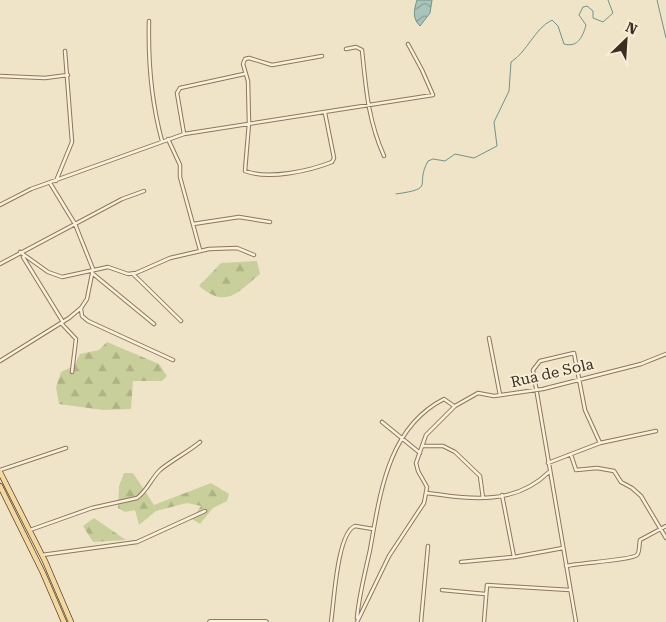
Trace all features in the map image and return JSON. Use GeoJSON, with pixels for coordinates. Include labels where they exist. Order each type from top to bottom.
{"type":"FeatureCollection","features":[{"type":"Feature","properties":{"kind":"main road"},"geometry":{"type":"LineString","coordinates":[[0,471],[42,555],[70,622]]}},
{"type":"Feature","properties":{"kind":"main road"},"geometry":{"type":"LineString","coordinates":[[0,486],[43,573],[64,622]]}},
{"type":"Feature","properties":{"kind":"main road"},"geometry":{"type":"LineString","coordinates":[[210,622],[266,622]]}},
{"type":"Feature","properties":{"kind":"street"},"geometry":{"type":"LineString","coordinates":[[149,21],[148,67],[151,97],[162,141]]}},
{"type":"Feature","properties":{"kind":"street"},"geometry":{"type":"LineString","coordinates":[[0,205],[22,192],[50,184],[184,134],[433,95],[408,44]]}},
{"type":"Feature","properties":{"kind":"street"},"geometry":{"type":"LineString","coordinates":[[346,49],[356,47],[362,50],[367,105],[374,132],[384,156]]}},
{"type":"Feature","properties":{"kind":"street"},"geometry":{"type":"LineString","coordinates":[[55,182],[72,142],[65,52]]}},
{"type":"Feature","properties":{"kind":"street"},"geometry":{"type":"LineString","coordinates":[[322,56],[272,65],[249,58],[245,59],[242,64],[248,81],[249,123],[245,171],[270,174],[295,173],[333,161],[325,113]]}},
{"type":"Feature","properties":{"kind":"street"},"geometry":{"type":"LineString","coordinates":[[184,134],[177,93],[179,89],[244,74]]}},
{"type":"Feature","properties":{"kind":"street"},"geometry":{"type":"LineString","coordinates":[[0,76],[45,78],[68,75]]}},
{"type":"Feature","properties":{"kind":"street"},"geometry":{"type":"LineString","coordinates":[[168,139],[180,166],[180,174],[200,250]]}},
{"type":"Feature","properties":{"kind":"street"},"geometry":{"type":"LineString","coordinates":[[50,184],[75,224],[93,271],[154,324]]}},
{"type":"Feature","properties":{"kind":"street"},"geometry":{"type":"LineString","coordinates":[[0,264],[122,198],[144,191]]}},
{"type":"Feature","properties":{"kind":"street"},"geometry":{"type":"LineString","coordinates":[[193,224],[239,217],[270,222]]}},
{"type":"Feature","properties":{"kind":"street"},"geometry":{"type":"LineString","coordinates":[[133,274],[161,261],[200,250],[230,247],[254,255]]}},
{"type":"Feature","properties":{"kind":"street"},"geometry":{"type":"LineString","coordinates":[[21,254],[59,277],[109,267],[133,274],[181,321]]}},
{"type":"Feature","properties":{"kind":"street"},"geometry":{"type":"LineString","coordinates":[[21,254],[62,323],[76,339],[72,372]]}},
{"type":"Feature","properties":{"kind":"street"},"geometry":{"type":"LineString","coordinates":[[0,361],[62,323],[81,308],[87,299],[93,271]]}},
{"type":"Feature","properties":{"kind":"street"},"geometry":{"type":"LineString","coordinates":[[81,308],[82,316],[88,320],[173,360]]}},
{"type":"Feature","properties":{"kind":"street"},"geometry":{"type":"LineString","coordinates":[[489,338],[500,395]]}},
{"type":"Feature","properties":{"kind":"street"},"geometry":{"type":"LineString","coordinates":[[576,622],[536,390],[534,366],[540,361],[574,353],[587,417],[600,443]]}},
{"type":"Feature","properties":{"kind":"street","name":"Rua de Sola"},"geometry":{"type":"LineString","coordinates":[[427,493],[426,483],[416,467],[420,453],[428,431],[455,406],[478,393],[500,395],[536,390],[641,364],[666,354]]}},
{"type":"Feature","properties":{"kind":"street"},"geometry":{"type":"LineString","coordinates":[[357,622],[373,529],[387,470],[403,439],[418,418],[438,402],[448,400],[455,406]]}},
{"type":"Feature","properties":{"kind":"street"},"geometry":{"type":"LineString","coordinates":[[382,422],[420,453]]}},
{"type":"Feature","properties":{"kind":"street"},"geometry":{"type":"LineString","coordinates":[[548,463],[600,443],[656,431]]}},
{"type":"Feature","properties":{"kind":"street"},"geometry":{"type":"LineString","coordinates":[[30,530],[92,508],[137,498],[161,470],[200,442]]}},
{"type":"Feature","properties":{"kind":"street"},"geometry":{"type":"LineString","coordinates":[[423,446],[446,447],[455,452],[480,476],[483,498]]}},
{"type":"Feature","properties":{"kind":"street"},"geometry":{"type":"LineString","coordinates":[[0,471],[66,448]]}},
{"type":"Feature","properties":{"kind":"street"},"geometry":{"type":"LineString","coordinates":[[571,455],[576,470],[597,468],[614,471],[621,482],[632,488],[640,496],[666,538]]}},
{"type":"Feature","properties":{"kind":"street"},"geometry":{"type":"LineString","coordinates":[[357,622],[388,556],[419,513],[427,493],[469,499],[502,495],[530,488],[549,472]]}},
{"type":"Feature","properties":{"kind":"street"},"geometry":{"type":"LineString","coordinates":[[502,495],[514,557]]}},
{"type":"Feature","properties":{"kind":"street"},"geometry":{"type":"LineString","coordinates":[[42,555],[138,542],[205,512]]}},
{"type":"Feature","properties":{"kind":"street"},"geometry":{"type":"LineString","coordinates":[[331,622],[340,555],[350,531],[355,526],[373,529]]}},
{"type":"Feature","properties":{"kind":"street"},"geometry":{"type":"LineString","coordinates":[[566,566],[585,562],[620,560],[636,556],[640,540],[666,526]]}},
{"type":"Feature","properties":{"kind":"street"},"geometry":{"type":"LineString","coordinates":[[421,622],[428,546]]}},
{"type":"Feature","properties":{"kind":"street"},"geometry":{"type":"LineString","coordinates":[[461,562],[514,557],[563,548]]}},
{"type":"Feature","properties":{"kind":"street"},"geometry":{"type":"LineString","coordinates":[[484,622],[487,585],[570,590]]}},
{"type":"Feature","properties":{"kind":"street"},"geometry":{"type":"LineString","coordinates":[[442,590],[486,594]]}},
{"type":"Feature","properties":{"kind":"green space"},"geometry":{"type":"Polygon","coordinates":[[[257,261],[260,274],[231,296],[217,296],[199,286],[221,263],[257,261]]]}},
{"type":"Feature","properties":{"kind":"green space"},"geometry":{"type":"Polygon","coordinates":[[[107,342],[159,364],[167,376],[162,381],[133,381],[131,409],[103,410],[59,404],[56,387],[61,372],[74,366],[80,354],[99,350],[107,342]]]}},
{"type":"Feature","properties":{"kind":"green space"},"geometry":{"type":"Polygon","coordinates":[[[124,473],[133,473],[154,505],[211,483],[229,494],[227,501],[213,508],[200,524],[192,519],[201,506],[187,503],[156,511],[139,525],[135,510],[125,512],[118,508],[119,486],[124,473]]]}},
{"type":"Feature","properties":{"kind":"green space"},"geometry":{"type":"Polygon","coordinates":[[[94,518],[126,540],[93,542],[83,526],[94,518]]]}},
{"type":"Feature","properties":{"kind":"water"},"geometry":{"type":"Polygon","coordinates":[[[417,0],[432,0],[430,13],[420,26],[414,14],[417,0]]]}},
{"type":"Feature","properties":{"kind":"waterway"},"geometry":{"type":"LineString","coordinates":[[396,194],[420,188],[424,169],[428,161],[433,159],[445,161],[455,154],[474,158],[497,146],[494,122],[509,91],[511,62],[522,52],[540,29],[552,20],[558,26],[564,44],[576,43],[586,25],[579,15],[583,7],[587,6],[593,11],[593,18],[603,22],[613,13],[608,0]]}},
{"type":"Feature","properties":{"kind":"waterway"},"geometry":{"type":"LineString","coordinates":[[657,0],[666,38]]}}]}
